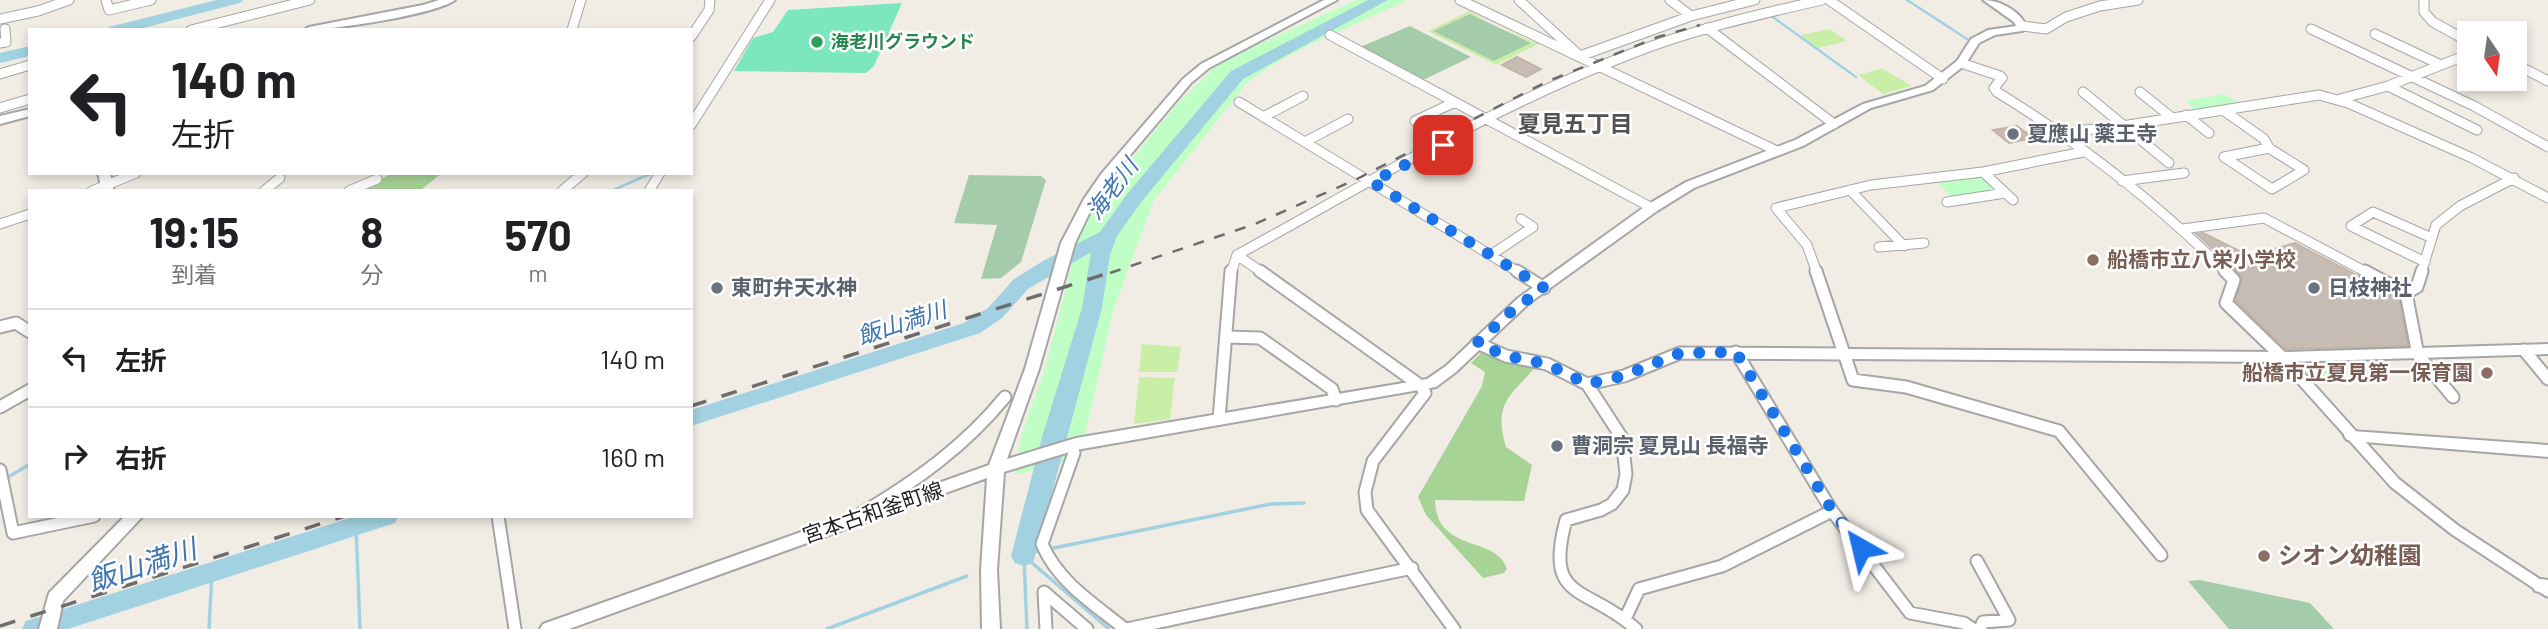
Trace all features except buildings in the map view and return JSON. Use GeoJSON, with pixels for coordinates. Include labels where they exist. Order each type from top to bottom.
{"type":"FeatureCollection","features":[{"type":"Feature","properties":{"kind":"street"},"geometry":{"type":"LineString","coordinates":[[0,19],[38,11],[69,0]]}},
{"type":"Feature","properties":{"kind":"street"},"geometry":{"type":"LineString","coordinates":[[106,0],[109,10],[151,0]]}},
{"type":"Feature","properties":{"kind":"street"},"geometry":{"type":"LineString","coordinates":[[199,28],[310,0]]}},
{"type":"Feature","properties":{"kind":"street"},"geometry":{"type":"LineString","coordinates":[[320,28],[425,8],[450,0]]}},
{"type":"Feature","properties":{"kind":"street"},"geometry":{"type":"LineString","coordinates":[[573,28],[581,0]]}},
{"type":"Feature","properties":{"kind":"street"},"geometry":{"type":"LineString","coordinates":[[693,34],[709,10],[710,0]]}},
{"type":"Feature","properties":{"kind":"street"},"geometry":{"type":"LineString","coordinates":[[693,122],[770,0]]}},
{"type":"Feature","properties":{"kind":"street"},"geometry":{"type":"LineString","coordinates":[[991,629],[989,570],[996,469],[1026,388],[1062,260],[1090,199],[1188,81],[1205,66],[1231,50],[1332,0]]}},
{"type":"Feature","properties":{"kind":"street"},"geometry":{"type":"LineString","coordinates":[[1460,0],[1777,151]]}},
{"type":"Feature","properties":{"kind":"street"},"geometry":{"type":"LineString","coordinates":[[1518,0],[1580,56]]}},
{"type":"Feature","properties":{"kind":"street"},"geometry":{"type":"LineString","coordinates":[[1670,0],[1691,16]]}},
{"type":"Feature","properties":{"kind":"street"},"geometry":{"type":"LineString","coordinates":[[1580,56],[1691,16],[1755,0]]}},
{"type":"Feature","properties":{"kind":"street"},"geometry":{"type":"LineString","coordinates":[[1219,419],[1232,265],[1237,255],[1490,120],[1599,66],[1707,28],[1822,0]]}},
{"type":"Feature","properties":{"kind":"street"},"geometry":{"type":"LineString","coordinates":[[1829,0],[1943,79]]}},
{"type":"Feature","properties":{"kind":"street"},"geometry":{"type":"LineString","coordinates":[[1988,0],[2015,17],[2023,26]]}},
{"type":"Feature","properties":{"kind":"street"},"geometry":{"type":"LineString","coordinates":[[1421,386],[1444,375],[1514,309],[1652,208],[1699,180],[1777,151],[1867,106],[1929,88],[1961,63],[1975,41],[1987,34],[2023,26],[2043,29],[2066,17],[2100,6],[2138,0]]}},
{"type":"Feature","properties":{"kind":"street"},"geometry":{"type":"LineString","coordinates":[[2424,0],[2424,12],[2433,22],[2457,35]]}},
{"type":"Feature","properties":{"kind":"street"},"geometry":{"type":"LineString","coordinates":[[1707,28],[1834,124]]}},
{"type":"Feature","properties":{"kind":"street"},"geometry":{"type":"LineString","coordinates":[[0,43],[6,42],[5,29]]}},
{"type":"Feature","properties":{"kind":"street"},"geometry":{"type":"LineString","coordinates":[[2311,29],[2474,106],[2534,137],[2548,148]]}},
{"type":"Feature","properties":{"kind":"street"},"geometry":{"type":"LineString","coordinates":[[2375,34],[2441,65]]}},
{"type":"Feature","properties":{"kind":"street"},"geometry":{"type":"LineString","coordinates":[[1330,35],[1652,208]]}},
{"type":"Feature","properties":{"kind":"street"},"geometry":{"type":"LineString","coordinates":[[2340,99],[2388,86],[2457,59]]}},
{"type":"Feature","properties":{"kind":"street"},"geometry":{"type":"LineString","coordinates":[[1961,63],[2000,76],[1994,88],[1997,92],[2083,152],[2183,229],[2234,279],[2226,303],[2282,357],[2395,483],[2421,505],[2546,588]]}},
{"type":"Feature","properties":{"kind":"street"},"geometry":{"type":"LineString","coordinates":[[0,74],[28,66]]}},
{"type":"Feature","properties":{"kind":"street"},"geometry":{"type":"LineString","coordinates":[[2527,71],[2548,81]]}},
{"type":"Feature","properties":{"kind":"street"},"geometry":{"type":"LineString","coordinates":[[2388,86],[2477,130]]}},
{"type":"Feature","properties":{"kind":"street"},"geometry":{"type":"LineString","coordinates":[[2083,92],[2169,163]]}},
{"type":"Feature","properties":{"kind":"street"},"geometry":{"type":"LineString","coordinates":[[2140,92],[2171,117]]}},
{"type":"Feature","properties":{"kind":"street"},"geometry":{"type":"LineString","coordinates":[[2057,133],[2122,126],[2280,102],[2309,95],[2340,99],[2514,178],[2548,198]]}},
{"type":"Feature","properties":{"kind":"street"},"geometry":{"type":"LineString","coordinates":[[1263,117],[1303,96]]}},
{"type":"Feature","properties":{"kind":"street"},"geometry":{"type":"LineString","coordinates":[[0,108],[28,100]]}},
{"type":"Feature","properties":{"kind":"street"},"geometry":{"type":"LineString","coordinates":[[1239,102],[1544,288]]}},
{"type":"Feature","properties":{"kind":"street"},"geometry":{"type":"LineString","coordinates":[[1415,121],[1455,102]]}},
{"type":"Feature","properties":{"kind":"street"},"geometry":{"type":"LineString","coordinates":[[2223,110],[2264,139],[2269,148],[2304,170],[2272,189],[2224,157],[2269,148]]}},
{"type":"Feature","properties":{"kind":"street"},"geometry":{"type":"LineString","coordinates":[[0,121],[28,113]]}},
{"type":"Feature","properties":{"kind":"street"},"geometry":{"type":"LineString","coordinates":[[2186,115],[2209,133]]}},
{"type":"Feature","properties":{"kind":"street"},"geometry":{"type":"LineString","coordinates":[[1304,142],[1348,119]]}},
{"type":"Feature","properties":{"kind":"street"},"geometry":{"type":"LineString","coordinates":[[2083,152],[1983,172],[1895,181],[1776,208],[1807,245],[1846,354],[1851,377],[1855,381],[1898,385],[2059,431],[2161,555]]}},
{"type":"Feature","properties":{"kind":"street"},"geometry":{"type":"LineString","coordinates":[[1947,202],[2009,197],[1983,172]]}},
{"type":"Feature","properties":{"kind":"street"},"geometry":{"type":"LineString","coordinates":[[2122,181],[2184,173]]}},
{"type":"Feature","properties":{"kind":"street"},"geometry":{"type":"LineString","coordinates":[[106,183],[130,175]]}},
{"type":"Feature","properties":{"kind":"street"},"geometry":{"type":"LineString","coordinates":[[564,189],[581,175]]}},
{"type":"Feature","properties":{"kind":"street"},"geometry":{"type":"LineString","coordinates":[[266,189],[280,178]]}},
{"type":"Feature","properties":{"kind":"street"},"geometry":{"type":"LineString","coordinates":[[2406,293],[2417,287],[2436,225],[2460,206],[2514,178]]}},
{"type":"Feature","properties":{"kind":"street"},"geometry":{"type":"LineString","coordinates":[[354,189],[377,179]]}},
{"type":"Feature","properties":{"kind":"street"},"geometry":{"type":"LineString","coordinates":[[1850,190],[1904,246]]}},
{"type":"Feature","properties":{"kind":"street"},"geometry":{"type":"LineString","coordinates":[[2425,261],[2351,226],[2373,212],[2432,238]]}},
{"type":"Feature","properties":{"kind":"street"},"geometry":{"type":"LineString","coordinates":[[0,225],[28,215]]}},
{"type":"Feature","properties":{"kind":"street"},"geometry":{"type":"LineString","coordinates":[[2183,229],[2264,218],[2406,293]]}},
{"type":"Feature","properties":{"kind":"street"},"geometry":{"type":"LineString","coordinates":[[1490,255],[1533,227],[1521,219]]}},
{"type":"Feature","properties":{"kind":"street"},"geometry":{"type":"LineString","coordinates":[[1879,247],[1924,243]]}},
{"type":"Feature","properties":{"kind":"street"},"geometry":{"type":"LineString","coordinates":[[1237,255],[1421,386],[1424,397],[1394,428],[1375,454],[1365,501],[1367,510],[1454,629]]}},
{"type":"Feature","properties":{"kind":"street"},"geometry":{"type":"LineString","coordinates":[[2406,293],[2417,355],[2453,397]]}},
{"type":"Feature","properties":{"kind":"street"},"geometry":{"type":"LineString","coordinates":[[0,327],[16,323],[28,331]]}},
{"type":"Feature","properties":{"kind":"street"},"geometry":{"type":"LineString","coordinates":[[1226,337],[1260,338],[1332,389],[1336,400]]}},
{"type":"Feature","properties":{"kind":"street"},"geometry":{"type":"LineString","coordinates":[[1477,343],[1506,356],[1547,364],[1587,384],[1622,438],[1626,474],[1623,490],[1612,504],[1566,520],[1562,531],[1559,566],[1573,590],[1626,617],[1636,629]]}},
{"type":"Feature","properties":{"kind":"street"},"geometry":{"type":"LineString","coordinates":[[1587,384],[1623,376],[1680,353],[2282,357],[2548,349]]}},
{"type":"Feature","properties":{"kind":"street"},"geometry":{"type":"LineString","coordinates":[[2524,350],[2548,379]]}},
{"type":"Feature","properties":{"kind":"street"},"geometry":{"type":"LineString","coordinates":[[1736,352],[1832,510],[1910,613],[1964,623],[1973,629]]}},
{"type":"Feature","properties":{"kind":"street","name":"宮本古和釜町線"},"geometry":{"type":"LineString","coordinates":[[549,629],[1038,454],[1070,450],[1219,419],[1421,386]]}},
{"type":"Feature","properties":{"kind":"street"},"geometry":{"type":"LineString","coordinates":[[2,403],[28,391]]}},
{"type":"Feature","properties":{"kind":"street"},"geometry":{"type":"LineString","coordinates":[[848,521],[934,468],[973,436],[1005,397]]}},
{"type":"Feature","properties":{"kind":"street"},"geometry":{"type":"LineString","coordinates":[[2352,436],[2548,451]]}},
{"type":"Feature","properties":{"kind":"street"},"geometry":{"type":"LineString","coordinates":[[1070,450],[1042,544],[1045,555],[1061,575],[1126,629],[1412,568]]}},
{"type":"Feature","properties":{"kind":"street"},"geometry":{"type":"LineString","coordinates":[[0,470],[13,533],[84,518]]}},
{"type":"Feature","properties":{"kind":"street"},"geometry":{"type":"LineString","coordinates":[[1626,617],[1639,589],[1722,566],[1832,510]]}},
{"type":"Feature","properties":{"kind":"street"},"geometry":{"type":"LineString","coordinates":[[49,624],[52,605],[60,591],[133,518]]}},
{"type":"Feature","properties":{"kind":"street"},"geometry":{"type":"LineString","coordinates":[[498,518],[515,629]]}},
{"type":"Feature","properties":{"kind":"street"},"geometry":{"type":"LineString","coordinates":[[1977,561],[2009,620],[1983,622],[1980,629]]}},
{"type":"Feature","properties":{"kind":"street"},"geometry":{"type":"LineString","coordinates":[[1046,629],[1044,592],[1087,629]]}},
{"type":"Feature","properties":{"kind":"green space"},"geometry":{"type":"Polygon","coordinates":[[[1356,0],[1407,0],[1303,48],[1246,84],[1154,200],[1113,311],[1080,458],[1014,475],[1022,434],[1045,368],[1081,231],[1096,203],[1177,104],[1220,62],[1356,0]]]}},
{"type":"Feature","properties":{"kind":"green space","name":"海老川グラウンド"},"geometry":{"type":"Polygon","coordinates":[[[902,3],[874,66],[866,73],[734,71],[753,38],[773,32],[788,10],[902,3]]]}},
{"type":"Feature","properties":{"kind":"green space"},"geometry":{"type":"Polygon","coordinates":[[[1469,11],[1486,20],[1469,14],[1434,31],[1530,43],[1502,27],[1535,43],[1544,41],[1496,65],[1428,31],[1469,11]]]}},
{"type":"Feature","properties":{"kind":"green space"},"geometry":{"type":"Polygon","coordinates":[[[1470,14],[1531,43],[1494,61],[1433,31],[1470,14]]]}},
{"type":"Feature","properties":{"kind":"green space"},"geometry":{"type":"Polygon","coordinates":[[[1410,26],[1471,57],[1421,81],[1360,47],[1410,26]]]}},
{"type":"Feature","properties":{"kind":"green space"},"geometry":{"type":"Polygon","coordinates":[[[1830,29],[1847,41],[1818,48],[1801,35],[1830,29]]]}},
{"type":"Feature","properties":{"kind":"green space"},"geometry":{"type":"Polygon","coordinates":[[[1883,68],[1912,86],[1883,94],[1858,75],[1883,68]]]}},
{"type":"Feature","properties":{"kind":"green space"},"geometry":{"type":"Polygon","coordinates":[[[2224,94],[2242,105],[2197,111],[2185,101],[2224,94]]]}},
{"type":"Feature","properties":{"kind":"green space"},"geometry":{"type":"Polygon","coordinates":[[[388,175],[440,175],[422,189],[367,189],[388,175]]]}},
{"type":"Feature","properties":{"kind":"green space"},"geometry":{"type":"Polygon","coordinates":[[[969,175],[1041,176],[1046,180],[1021,262],[1001,278],[981,279],[997,225],[954,223],[969,175]]]}},
{"type":"Feature","properties":{"kind":"green space"},"geometry":{"type":"Polygon","coordinates":[[[1980,175],[2000,191],[1953,199],[1936,180],[1980,175]]]}},
{"type":"Feature","properties":{"kind":"green space"},"geometry":{"type":"Polygon","coordinates":[[[1142,344],[1181,347],[1177,372],[1139,372],[1142,344]]]}},
{"type":"Feature","properties":{"kind":"green space"},"geometry":{"type":"Polygon","coordinates":[[[1483,351],[1536,366],[1506,402],[1502,420],[1506,447],[1532,465],[1524,501],[1435,500],[1438,517],[1445,529],[1501,558],[1507,569],[1504,573],[1483,578],[1426,515],[1418,497],[1482,386],[1485,372],[1471,363],[1483,351]]]}},
{"type":"Feature","properties":{"kind":"green space"},"geometry":{"type":"Polygon","coordinates":[[[2326,361],[2346,384],[2310,382],[2302,371],[2302,362],[2326,361]]]}},
{"type":"Feature","properties":{"kind":"green space"},"geometry":{"type":"Polygon","coordinates":[[[1139,377],[1175,378],[1170,419],[1134,424],[1139,377]]]}},
{"type":"Feature","properties":{"kind":"green space"},"geometry":{"type":"Polygon","coordinates":[[[2200,580],[2310,603],[2334,629],[2229,629],[2188,581],[2200,580]]]}},
{"type":"Feature","properties":{"kind":"waterway"},"geometry":{"type":"LineString","coordinates":[[123,28],[235,0]]}},
{"type":"Feature","properties":{"kind":"waterway","name":"海老川"},"geometry":{"type":"LineString","coordinates":[[1107,236],[1135,197],[1237,75],[1380,0]]}},
{"type":"Feature","properties":{"kind":"waterway"},"geometry":{"type":"LineString","coordinates":[[1907,0],[1967,39]]}},
{"type":"Feature","properties":{"kind":"waterway"},"geometry":{"type":"LineString","coordinates":[[1770,15],[1856,77]]}},
{"type":"Feature","properties":{"kind":"waterway"},"geometry":{"type":"LineString","coordinates":[[0,58],[28,51]]}},
{"type":"Feature","properties":{"kind":"waterway"},"geometry":{"type":"LineString","coordinates":[[616,189],[647,175]]}},
{"type":"Feature","properties":{"kind":"waterway","name":"飯山満川"},"geometry":{"type":"LineString","coordinates":[[693,417],[972,328],[995,313],[1021,284],[1050,265],[1107,236]]}},
{"type":"Feature","properties":{"kind":"waterway","name":"海老川"},"geometry":{"type":"LineString","coordinates":[[1024,556],[1054,437],[1092,308],[1100,255],[1107,236]]}},
{"type":"Feature","properties":{"kind":"waterway"},"geometry":{"type":"LineString","coordinates":[[5,479],[28,465]]}},
{"type":"Feature","properties":{"kind":"waterway"},"geometry":{"type":"LineString","coordinates":[[1024,554],[1271,504],[1304,503]]}},
{"type":"Feature","properties":{"kind":"waterway","name":"飯山満川"},"geometry":{"type":"LineString","coordinates":[[35,629],[380,518]]}},
{"type":"Feature","properties":{"kind":"waterway"},"geometry":{"type":"LineString","coordinates":[[356,526],[360,629]]}},
{"type":"Feature","properties":{"kind":"waterway"},"geometry":{"type":"LineString","coordinates":[[1024,556],[1109,629]]}},
{"type":"Feature","properties":{"kind":"waterway"},"geometry":{"type":"LineString","coordinates":[[1024,558],[1027,629]]}},
{"type":"Feature","properties":{"kind":"waterway"},"geometry":{"type":"LineString","coordinates":[[209,629],[212,572]]}},
{"type":"Feature","properties":{"kind":"waterway"},"geometry":{"type":"LineString","coordinates":[[827,629],[967,576]]}},
{"type":"Feature","properties":{"kind":"railway"},"geometry":{"type":"LineString","coordinates":[[1110,273],[1255,224],[1357,179],[1546,82],[1658,37],[1700,25]]}},
{"type":"Feature","properties":{"kind":"railway"},"geometry":{"type":"LineString","coordinates":[[693,405],[1115,271]]}},
{"type":"Feature","properties":{"kind":"railway"},"geometry":{"type":"LineString","coordinates":[[0,626],[339,518]]}},
{"type":"Feature","properties":{"kind":"place","name":"海老川グラウンド"},"geometry":{"type":"Point","coordinates":[817,42]}},
{"type":"Feature","properties":{"kind":"place","name":"夏應山 薬王寺"},"geometry":{"type":"Point","coordinates":[2013,134]}},
{"type":"Feature","properties":{"kind":"place","name":"船橋市立八栄小学校"},"geometry":{"type":"Point","coordinates":[2093,260]}},
{"type":"Feature","properties":{"kind":"place","name":"東町弁天水神"},"geometry":{"type":"Point","coordinates":[717,288]}},
{"type":"Feature","properties":{"kind":"place","name":"日枝神社"},"geometry":{"type":"Point","coordinates":[2314,288]}},
{"type":"Feature","properties":{"kind":"place","name":"船橋市立夏見第一保育園"},"geometry":{"type":"Point","coordinates":[2487,373]}},
{"type":"Feature","properties":{"kind":"place","name":"曹洞宗 夏見山 長福寺"},"geometry":{"type":"Point","coordinates":[1557,446]}},
{"type":"Feature","properties":{"kind":"place","name":"シオン幼稚園"},"geometry":{"type":"Point","coordinates":[2264,556]}},
{"type":"Feature","properties":{"kind":"district","name":"夏見五丁目"},"geometry":{"type":"Point","coordinates":[1575,124]}},
{"type":"Feature","properties":{"kind":"route"},"geometry":{"type":"LineString","coordinates":[[1443,145],[1372,182],[1544,288],[1523,301],[1477,343],[1506,356],[1547,364],[1587,384],[1623,376],[1680,353],[1736,352],[1832,510],[1861,548]]}}]}
